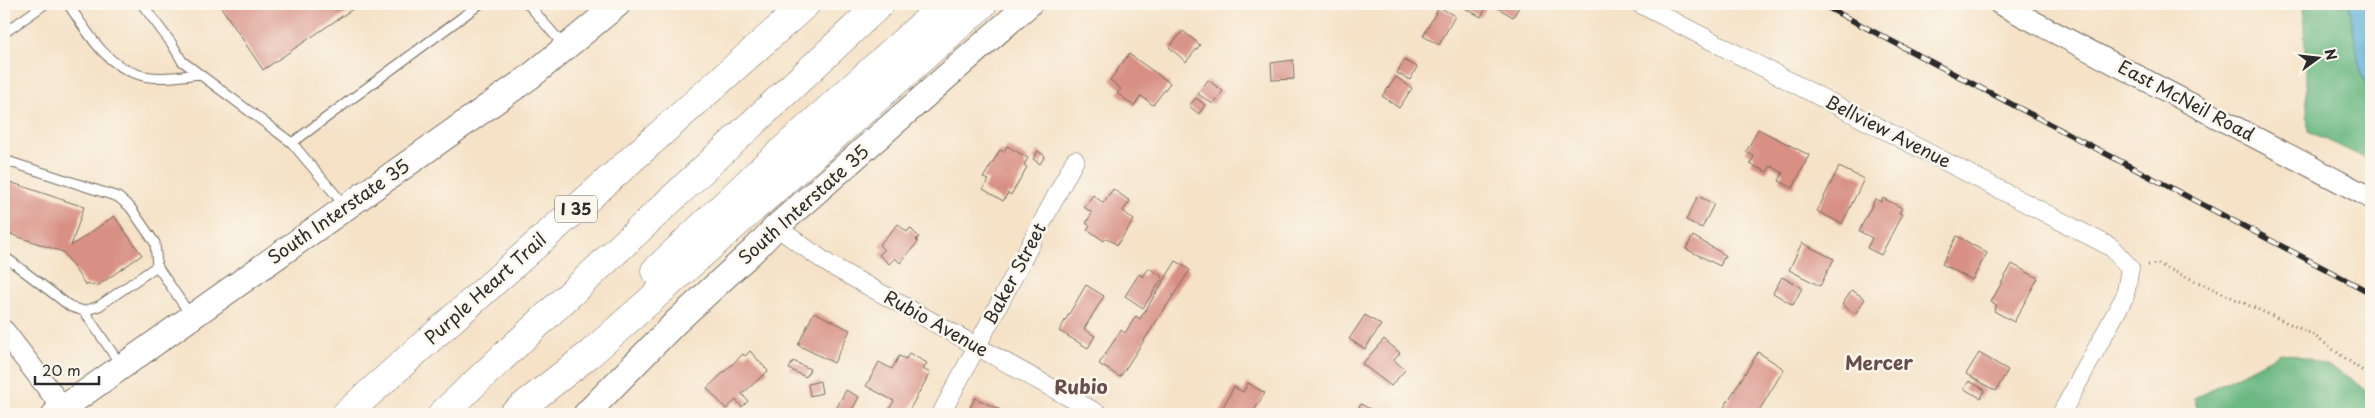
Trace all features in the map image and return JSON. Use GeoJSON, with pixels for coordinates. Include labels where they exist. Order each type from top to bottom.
{"type":"FeatureCollection","features":[{"type":"Feature","properties":{"kind":"highway","name":"Purple Heart Trail"},"geometry":{"type":"LineString","coordinates":[[346,414],[806,4]]}},
{"type":"Feature","properties":{"kind":"highway"},"geometry":{"type":"LineString","coordinates":[[442,414],[880,4]]}},
{"type":"Feature","properties":{"kind":"highway"},"geometry":{"type":"LineString","coordinates":[[506,414],[764,167],[945,4]]}},
{"type":"Feature","properties":{"kind":"highway"},"geometry":{"type":"LineString","coordinates":[[513,414],[591,353],[983,4]]}},
{"type":"Feature","properties":{"kind":"main road","name":"South Interstate 35"},"geometry":{"type":"LineString","coordinates":[[59,411],[531,76],[618,4]]}},
{"type":"Feature","properties":{"kind":"main road","name":"South Interstate 35"},"geometry":{"type":"LineString","coordinates":[[586,414],[677,321],[755,250],[776,227],[1029,4]]}},
{"type":"Feature","properties":{"kind":"street","name":"Bellview Avenue"},"geometry":{"type":"LineString","coordinates":[[1640,4],[2111,247],[2130,268]]}},
{"type":"Feature","properties":{"kind":"street","name":"East McNeil Road"},"geometry":{"type":"LineString","coordinates":[[2000,4],[2371,198]]}},
{"type":"Feature","properties":{"kind":"street","name":"Baker Street"},"geometry":{"type":"LineString","coordinates":[[941,414],[1075,160]]}},
{"type":"Feature","properties":{"kind":"street","name":"Rubio Avenue"},"geometry":{"type":"LineString","coordinates":[[776,227],[830,266],[1099,414]]}},
{"type":"Feature","properties":{"kind":"street"},"geometry":{"type":"LineString","coordinates":[[2061,414],[2125,296],[2130,268]]}},
{"type":"Feature","properties":{"kind":"street"},"geometry":{"type":"LineString","coordinates":[[4,331],[59,411]]}},
{"type":"Feature","properties":{"kind":"lane"},"geometry":{"type":"LineString","coordinates":[[4,33],[45,4]]}},
{"type":"Feature","properties":{"kind":"lane"},"geometry":{"type":"LineString","coordinates":[[68,4],[102,52],[117,65],[138,75],[160,77],[200,74]]}},
{"type":"Feature","properties":{"kind":"lane"},"geometry":{"type":"LineString","coordinates":[[142,4],[172,44],[182,62],[292,143],[346,207]]}},
{"type":"Feature","properties":{"kind":"lane"},"geometry":{"type":"LineString","coordinates":[[292,143],[480,4]]}},
{"type":"Feature","properties":{"kind":"lane"},"geometry":{"type":"LineString","coordinates":[[528,4],[566,47]]}},
{"type":"Feature","properties":{"kind":"lane"},"geometry":{"type":"LineString","coordinates":[[4,160],[118,197],[130,208],[155,242],[157,266],[191,317]]}},
{"type":"Feature","properties":{"kind":"lane"},"geometry":{"type":"LineString","coordinates":[[4,256],[71,307],[84,311],[99,306],[157,266]]}},
{"type":"Feature","properties":{"kind":"lane"},"geometry":{"type":"LineString","coordinates":[[84,311],[122,366]]}},
{"type":"Feature","properties":{"kind":"path"},"geometry":{"type":"LineString","coordinates":[[2130,268],[2158,264],[2312,334],[2371,377]]}},
{"type":"Feature","properties":{"kind":"green space"},"geometry":{"type":"Polygon","coordinates":[[[2303,4],[2349,4],[2361,73],[2370,94],[2371,161],[2308,131],[2303,4]]]}},
{"type":"Feature","properties":{"kind":"green space"},"geometry":{"type":"Polygon","coordinates":[[[2281,353],[2306,358],[2341,372],[2371,395],[2371,414],[2199,414],[2194,398],[2281,353]]]}},
{"type":"Feature","properties":{"kind":"water"},"geometry":{"type":"Polygon","coordinates":[[[2349,4],[2371,4],[2371,112],[2370,94],[2361,73],[2349,4]]]}},
{"type":"Feature","properties":{"kind":"building"},"geometry":{"type":"Polygon","coordinates":[[[219,4],[360,4],[263,70],[219,4]]]}},
{"type":"Feature","properties":{"kind":"building"},"geometry":{"type":"Polygon","coordinates":[[[1457,4],[1488,4],[1481,17],[1457,4]]]}},
{"type":"Feature","properties":{"kind":"building"},"geometry":{"type":"Polygon","coordinates":[[[1491,4],[1521,4],[1513,17],[1491,4]]]}},
{"type":"Feature","properties":{"kind":"building"},"geometry":{"type":"Polygon","coordinates":[[[1439,7],[1455,16],[1439,45],[1423,36],[1439,7]]]}},
{"type":"Feature","properties":{"kind":"building"},"geometry":{"type":"Polygon","coordinates":[[[1183,31],[1200,45],[1186,62],[1169,47],[1183,31]]]}},
{"type":"Feature","properties":{"kind":"building"},"geometry":{"type":"Polygon","coordinates":[[[1129,54],[1170,83],[1153,105],[1141,96],[1134,106],[1117,93],[1121,89],[1110,80],[1129,54]]]}},
{"type":"Feature","properties":{"kind":"building"},"geometry":{"type":"Polygon","coordinates":[[[1293,60],[1294,79],[1272,80],[1271,63],[1293,60]]]}},
{"type":"Feature","properties":{"kind":"building"},"geometry":{"type":"Polygon","coordinates":[[[1404,60],[1417,67],[1410,80],[1397,73],[1404,60]]]}},
{"type":"Feature","properties":{"kind":"building"},"geometry":{"type":"Polygon","coordinates":[[[1396,77],[1412,88],[1399,108],[1382,96],[1396,77]]]}},
{"type":"Feature","properties":{"kind":"building"},"geometry":{"type":"Polygon","coordinates":[[[1208,80],[1223,91],[1213,104],[1198,94],[1208,80]]]}},
{"type":"Feature","properties":{"kind":"building"},"geometry":{"type":"Polygon","coordinates":[[[1196,98],[1205,105],[1199,114],[1189,106],[1196,98]]]}},
{"type":"Feature","properties":{"kind":"building"},"geometry":{"type":"Polygon","coordinates":[[[1758,129],[1809,155],[1793,188],[1779,181],[1783,173],[1771,166],[1767,172],[1750,164],[1754,156],[1746,152],[1758,129]]]}},
{"type":"Feature","properties":{"kind":"building"},"geometry":{"type":"Polygon","coordinates":[[[1007,146],[1028,158],[1024,165],[1027,167],[1011,195],[1008,193],[1003,201],[983,189],[989,180],[983,178],[1000,150],[1004,152],[1007,146]]]}},
{"type":"Feature","properties":{"kind":"building"},"geometry":{"type":"Polygon","coordinates":[[[1038,151],[1045,156],[1040,164],[1033,159],[1038,151]]]}},
{"type":"Feature","properties":{"kind":"building"},"geometry":{"type":"Polygon","coordinates":[[[1839,167],[1864,179],[1842,224],[1817,211],[1839,167]]]}},
{"type":"Feature","properties":{"kind":"building"},"geometry":{"type":"Polygon","coordinates":[[[4,180],[84,207],[71,246],[114,216],[142,255],[97,286],[85,284],[63,252],[4,232],[4,180]]]}},
{"type":"Feature","properties":{"kind":"building"},"geometry":{"type":"Polygon","coordinates":[[[1113,189],[1130,201],[1123,211],[1134,220],[1117,245],[1107,238],[1104,241],[1087,229],[1090,226],[1086,223],[1092,213],[1084,207],[1093,195],[1103,203],[1113,189]]]}},
{"type":"Feature","properties":{"kind":"building"},"geometry":{"type":"Polygon","coordinates":[[[1698,196],[1714,204],[1702,228],[1686,220],[1698,196]]]}},
{"type":"Feature","properties":{"kind":"building"},"geometry":{"type":"Polygon","coordinates":[[[1883,198],[1902,208],[1899,213],[1902,214],[1881,255],[1867,248],[1872,238],[1859,231],[1875,199],[1881,202],[1883,198]]]}},
{"type":"Feature","properties":{"kind":"building"},"geometry":{"type":"Polygon","coordinates":[[[898,224],[907,232],[910,228],[919,237],[916,240],[918,242],[900,263],[895,258],[889,264],[879,255],[884,250],[879,245],[898,224]]]}},
{"type":"Feature","properties":{"kind":"building"},"geometry":{"type":"Polygon","coordinates":[[[1693,236],[1725,255],[1720,266],[1686,249],[1693,236]]]}},
{"type":"Feature","properties":{"kind":"building"},"geometry":{"type":"Polygon","coordinates":[[[1957,236],[1987,253],[1972,280],[1942,264],[1957,236]]]}},
{"type":"Feature","properties":{"kind":"building"},"geometry":{"type":"Polygon","coordinates":[[[1802,243],[1834,259],[1820,286],[1789,270],[1802,243]]]}},
{"type":"Feature","properties":{"kind":"building"},"geometry":{"type":"Polygon","coordinates":[[[1176,261],[1190,270],[1120,377],[1099,364],[1121,330],[1125,333],[1136,316],[1140,319],[1176,261]]]}},
{"type":"Feature","properties":{"kind":"building"},"geometry":{"type":"Polygon","coordinates":[[[2012,264],[2038,278],[2014,322],[1994,311],[1997,305],[1991,302],[2012,264]]]}},
{"type":"Feature","properties":{"kind":"building"},"geometry":{"type":"Polygon","coordinates":[[[1149,268],[1163,277],[1143,308],[1125,296],[1139,274],[1143,277],[1149,268]]]}},
{"type":"Feature","properties":{"kind":"building"},"geometry":{"type":"Polygon","coordinates":[[[1782,277],[1802,288],[1793,305],[1773,293],[1782,277]]]}},
{"type":"Feature","properties":{"kind":"building"},"geometry":{"type":"Polygon","coordinates":[[[1086,285],[1104,296],[1084,329],[1095,336],[1088,348],[1059,331],[1086,285]]]}},
{"type":"Feature","properties":{"kind":"building"},"geometry":{"type":"Polygon","coordinates":[[[1852,290],[1865,299],[1855,314],[1842,305],[1852,290]]]}},
{"type":"Feature","properties":{"kind":"building"},"geometry":{"type":"Polygon","coordinates":[[[814,312],[850,330],[834,363],[798,345],[814,312]]]}},
{"type":"Feature","properties":{"kind":"building"},"geometry":{"type":"Polygon","coordinates":[[[1365,315],[1381,325],[1365,349],[1349,339],[1365,315]]]}},
{"type":"Feature","properties":{"kind":"building"},"geometry":{"type":"Polygon","coordinates":[[[1384,339],[1400,353],[1394,360],[1405,370],[1391,386],[1362,364],[1384,339]]]}},
{"type":"Feature","properties":{"kind":"building"},"geometry":{"type":"Polygon","coordinates":[[[750,351],[768,371],[742,394],[748,401],[742,407],[736,400],[726,409],[707,388],[743,354],[745,356],[750,351]]]}},
{"type":"Feature","properties":{"kind":"building"},"geometry":{"type":"Polygon","coordinates":[[[1758,352],[1784,369],[1757,414],[1720,414],[1758,352]]]}},
{"type":"Feature","properties":{"kind":"building"},"geometry":{"type":"Polygon","coordinates":[[[909,353],[927,363],[923,369],[930,373],[907,414],[886,414],[894,401],[866,386],[879,362],[892,369],[899,356],[906,359],[909,353]]]}},
{"type":"Feature","properties":{"kind":"building"},"geometry":{"type":"Polygon","coordinates":[[[1979,353],[2008,370],[1996,391],[1966,374],[1979,353]]]}},
{"type":"Feature","properties":{"kind":"building"},"geometry":{"type":"Polygon","coordinates":[[[793,361],[810,369],[806,377],[789,369],[793,361]]]}},
{"type":"Feature","properties":{"kind":"building"},"geometry":{"type":"Polygon","coordinates":[[[820,381],[822,393],[810,396],[808,384],[820,381]]]}},
{"type":"Feature","properties":{"kind":"building"},"geometry":{"type":"Polygon","coordinates":[[[1969,381],[1985,390],[1981,398],[1964,389],[1969,381]]]}},
{"type":"Feature","properties":{"kind":"building"},"geometry":{"type":"Polygon","coordinates":[[[1248,383],[1265,393],[1252,414],[1219,414],[1234,387],[1243,392],[1248,383]]]}},
{"type":"Feature","properties":{"kind":"building"},"geometry":{"type":"Polygon","coordinates":[[[846,390],[859,397],[850,414],[836,409],[846,390]]]}},
{"type":"Feature","properties":{"kind":"building"},"geometry":{"type":"Polygon","coordinates":[[[975,398],[1009,414],[967,414],[975,398]]]}},
{"type":"Feature","properties":{"kind":"building"},"geometry":{"type":"Polygon","coordinates":[[[1361,404],[1379,414],[1355,414],[1361,404]]]}},
{"type":"Feature","properties":{"kind":"railway"},"geometry":{"type":"LineString","coordinates":[[1821,4],[2371,293]]}},
{"type":"Feature","properties":{"kind":"district","name":"Mercer"},"geometry":{"type":"Point","coordinates":[1879,363]}},
{"type":"Feature","properties":{"kind":"district","name":"Rubio"},"geometry":{"type":"Point","coordinates":[1081,387]}}]}
